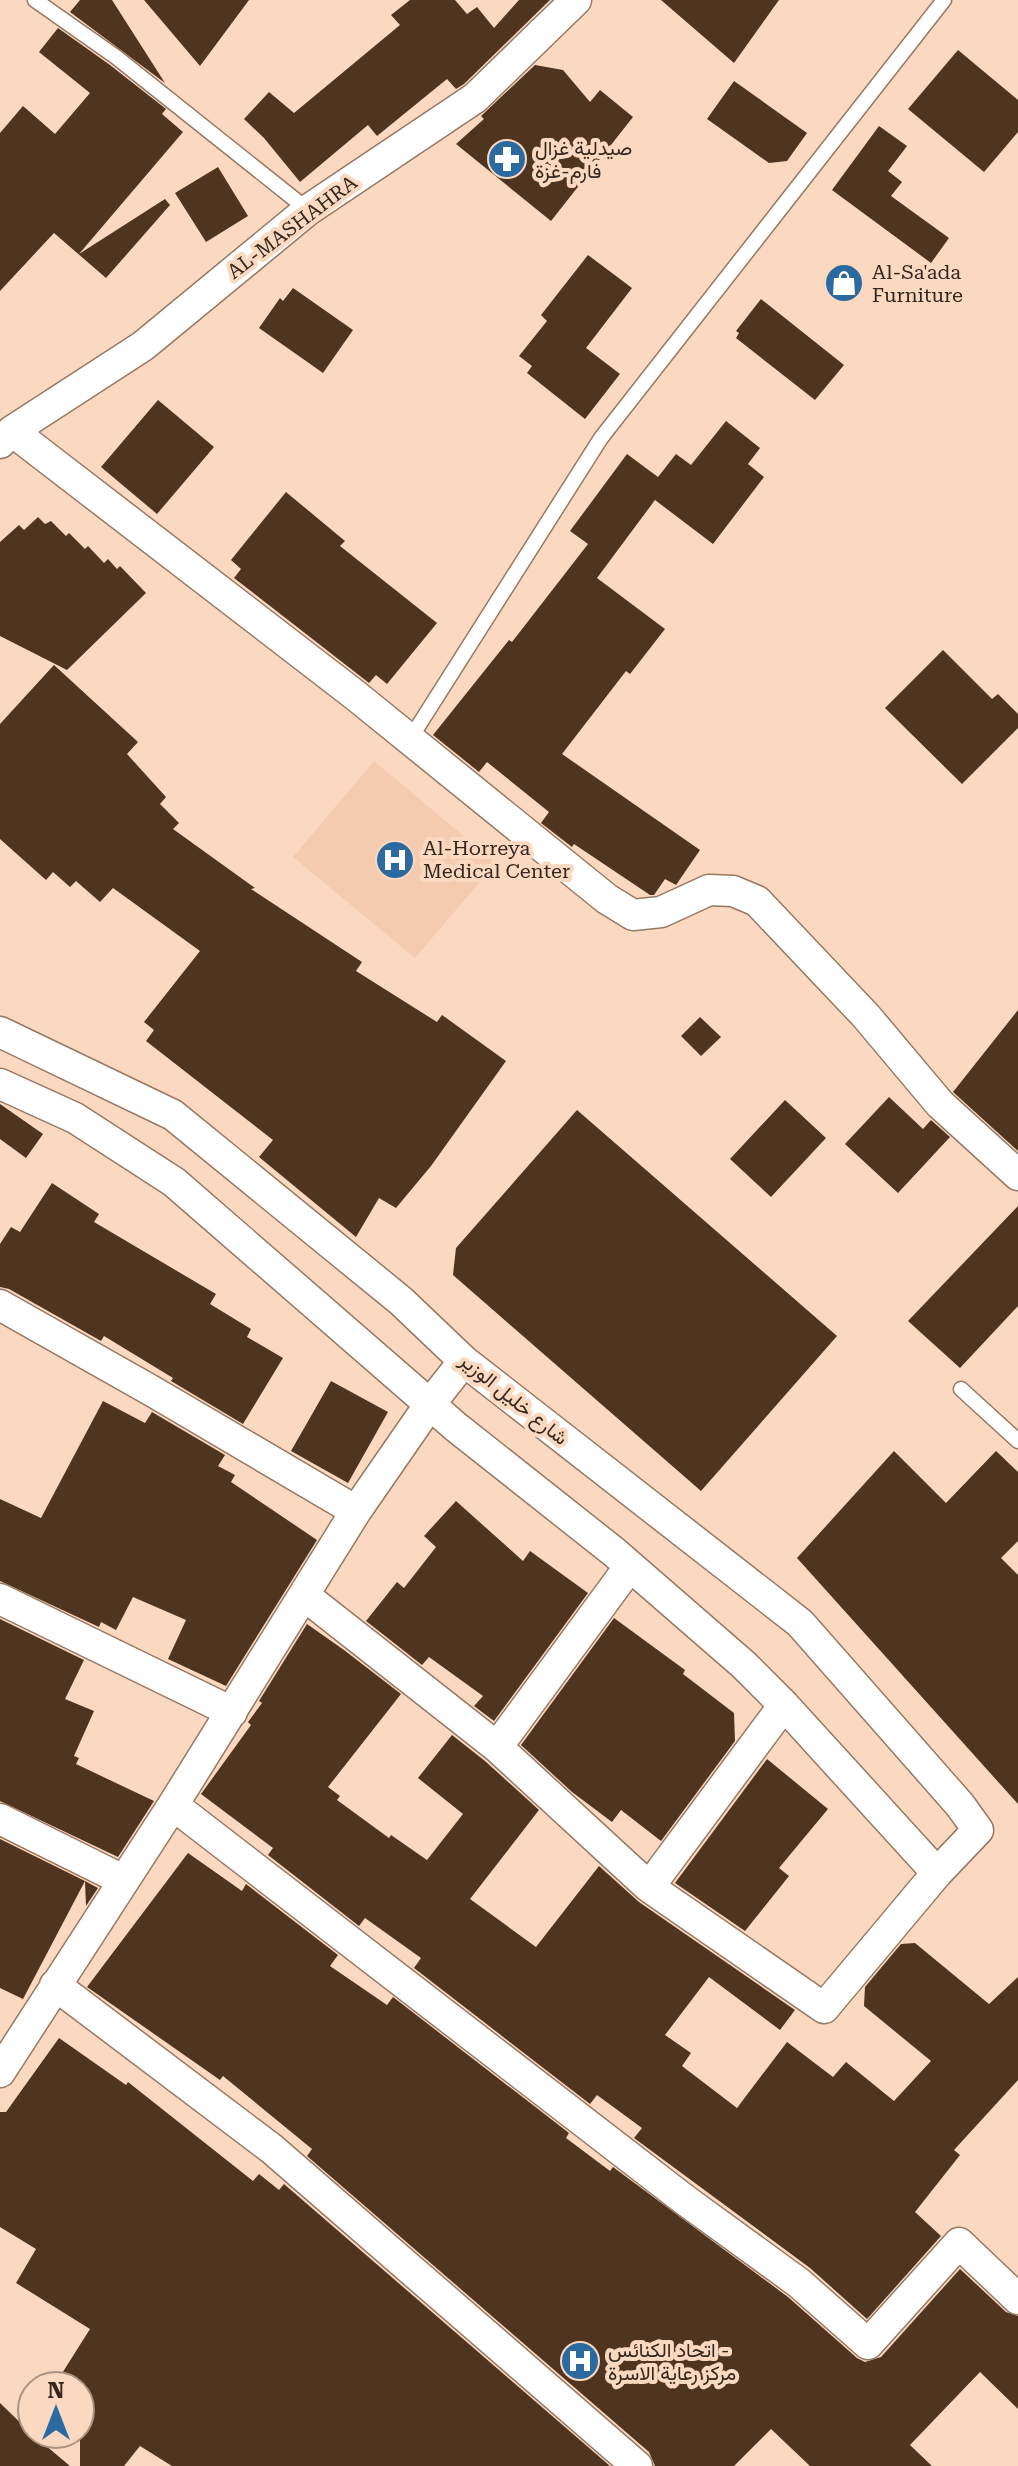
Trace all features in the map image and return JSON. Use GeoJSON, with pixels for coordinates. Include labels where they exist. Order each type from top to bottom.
{"type":"FeatureCollection","features":[{"type":"Feature","properties":{"kind":"street","name":"AL-MASHAHRA"},"geometry":{"type":"LineString","coordinates":[[6,437],[143,346],[308,210],[475,98],[576,0]]}},
{"type":"Feature","properties":{"kind":"street"},"geometry":{"type":"LineString","coordinates":[[6,437],[410,739],[607,899],[633,915],[661,912],[709,890],[733,891],[757,901],[866,1016],[940,1104],[1018,1175]]}},
{"type":"Feature","properties":{"kind":"street","name":"شارع خليل الوزير"},"geometry":{"type":"LineString","coordinates":[[0,1032],[173,1115],[401,1301],[464,1361],[800,1623],[960,1805],[978,1830],[937,1873]]}},
{"type":"Feature","properties":{"kind":"street"},"geometry":{"type":"LineString","coordinates":[[0,1084],[75,1118],[174,1182],[430,1404],[630,1566],[744,1665],[937,1873],[824,2008],[649,1887],[497,1747],[305,1596]]}},
{"type":"Feature","properties":{"kind":"street"},"geometry":{"type":"LineString","coordinates":[[0,1305],[356,1511]]}},
{"type":"Feature","properties":{"kind":"street"},"geometry":{"type":"LineString","coordinates":[[4,2055],[55,1985],[173,1805],[356,1511],[430,1404],[464,1361]]}},
{"type":"Feature","properties":{"kind":"street"},"geometry":{"type":"LineString","coordinates":[[497,1747],[630,1566]]}},
{"type":"Feature","properties":{"kind":"street"},"geometry":{"type":"LineString","coordinates":[[0,1599],[232,1712]]}},
{"type":"Feature","properties":{"kind":"street"},"geometry":{"type":"LineString","coordinates":[[649,1887],[784,1705]]}},
{"type":"Feature","properties":{"kind":"street"},"geometry":{"type":"LineString","coordinates":[[173,1805],[685,2200],[799,2283],[868,2344],[959,2243],[1018,2299]]}},
{"type":"Feature","properties":{"kind":"street"},"geometry":{"type":"LineString","coordinates":[[0,1819],[123,1880]]}},
{"type":"Feature","properties":{"kind":"street"},"geometry":{"type":"LineString","coordinates":[[55,1985],[272,2149],[637,2466]]}},
{"type":"Feature","properties":{"kind":"lane"},"geometry":{"type":"LineString","coordinates":[[35,0],[116,57],[308,210]]}},
{"type":"Feature","properties":{"kind":"lane"},"geometry":{"type":"LineString","coordinates":[[410,739],[601,438],[944,0]]}},
{"type":"Feature","properties":{"kind":"lane"},"geometry":{"type":"LineString","coordinates":[[961,1389],[1018,1441]]}},
{"type":"Feature","properties":{"kind":"shaded area","name":"Al-Horreya Medical Center"},"geometry":{"type":"Polygon","coordinates":[[[374,761],[496,863],[415,958],[293,857],[374,761]]]}},
{"type":"Feature","properties":{"kind":"building"},"geometry":{"type":"Polygon","coordinates":[[[80,0],[112,0],[165,83],[70,12],[80,0]]]}},
{"type":"Feature","properties":{"kind":"building"},"geometry":{"type":"Polygon","coordinates":[[[144,0],[249,0],[200,66],[144,0]]]}},
{"type":"Feature","properties":{"kind":"building"},"geometry":{"type":"Polygon","coordinates":[[[410,0],[455,0],[467,14],[477,7],[494,28],[519,0],[550,0],[464,84],[456,89],[447,79],[377,136],[368,125],[300,182],[244,119],[269,92],[294,113],[400,25],[391,15],[410,0]]]}},
{"type":"Feature","properties":{"kind":"building"},"geometry":{"type":"Polygon","coordinates":[[[661,0],[779,0],[734,63],[661,0]]]}},
{"type":"Feature","properties":{"kind":"building"},"geometry":{"type":"Polygon","coordinates":[[[58,28],[166,109],[162,114],[183,132],[79,254],[165,199],[170,205],[106,278],[54,233],[0,291],[0,133],[23,106],[55,134],[90,93],[39,52],[58,28]]]}},
{"type":"Feature","properties":{"kind":"building"},"geometry":{"type":"Polygon","coordinates":[[[958,50],[1018,100],[1018,132],[984,172],[908,109],[958,50]]]}},
{"type":"Feature","properties":{"kind":"building"},"geometry":{"type":"Polygon","coordinates":[[[535,65],[563,70],[590,102],[600,90],[633,117],[551,221],[456,144],[535,65]]]}},
{"type":"Feature","properties":{"kind":"building"},"geometry":{"type":"Polygon","coordinates":[[[734,81],[807,133],[787,161],[769,163],[707,119],[734,81]]]}},
{"type":"Feature","properties":{"kind":"building"},"geometry":{"type":"Polygon","coordinates":[[[879,126],[907,146],[888,171],[902,182],[891,196],[949,238],[931,263],[832,190],[879,126]]]}},
{"type":"Feature","properties":{"kind":"building"},"geometry":{"type":"Polygon","coordinates":[[[218,167],[248,216],[206,242],[175,193],[218,167]]]}},
{"type":"Feature","properties":{"kind":"building"},"geometry":{"type":"Polygon","coordinates":[[[588,255],[632,288],[586,348],[620,374],[585,419],[527,373],[532,366],[519,356],[547,321],[541,315],[588,255]]]}},
{"type":"Feature","properties":{"kind":"building"},"geometry":{"type":"Polygon","coordinates":[[[293,288],[353,330],[323,373],[259,328],[280,298],[283,301],[293,288]]]}},
{"type":"Feature","properties":{"kind":"building"},"geometry":{"type":"Polygon","coordinates":[[[761,299],[844,365],[815,400],[736,338],[739,333],[736,331],[761,299]]]}},
{"type":"Feature","properties":{"kind":"building"},"geometry":{"type":"Polygon","coordinates":[[[158,400],[214,447],[157,514],[101,467],[158,400]]]}},
{"type":"Feature","properties":{"kind":"building"},"geometry":{"type":"Polygon","coordinates":[[[726,421],[760,448],[748,464],[764,477],[713,544],[655,500],[597,578],[665,629],[630,674],[626,671],[562,754],[700,850],[676,885],[665,879],[654,895],[650,895],[574,844],[572,847],[541,823],[549,812],[487,762],[479,772],[433,735],[509,640],[512,642],[588,544],[570,531],[627,454],[658,477],[676,454],[691,465],[726,421]]]}},
{"type":"Feature","properties":{"kind":"building"},"geometry":{"type":"Polygon","coordinates":[[[286,492],[345,541],[340,546],[437,623],[387,684],[376,675],[369,683],[234,578],[241,569],[231,560],[286,492]]]}},
{"type":"Feature","properties":{"kind":"building"},"geometry":{"type":"Polygon","coordinates":[[[38,517],[45,524],[51,521],[66,536],[69,533],[85,549],[88,546],[104,563],[108,559],[117,569],[120,566],[146,593],[67,670],[0,636],[0,542],[19,525],[24,530],[38,517]]]}},
{"type":"Feature","properties":{"kind":"building"},"geometry":{"type":"Polygon","coordinates":[[[943,650],[992,699],[998,694],[1018,714],[1018,728],[962,784],[885,708],[943,650]]]}},
{"type":"Feature","properties":{"kind":"building"},"geometry":{"type":"Polygon","coordinates":[[[54,665],[138,742],[127,754],[166,797],[160,804],[179,823],[173,829],[255,888],[251,889],[362,962],[356,971],[437,1022],[442,1015],[506,1061],[431,1166],[396,1208],[379,1198],[356,1237],[259,1157],[273,1140],[146,1041],[154,1030],[144,1022],[200,951],[113,888],[100,902],[76,881],[70,887],[53,872],[46,880],[0,839],[0,724],[54,665]]]}},
{"type":"Feature","properties":{"kind":"building"},"geometry":{"type":"Polygon","coordinates":[[[1018,1010],[1018,1151],[953,1092],[1018,1010]]]}},
{"type":"Feature","properties":{"kind":"building"},"geometry":{"type":"Polygon","coordinates":[[[700,1017],[721,1037],[701,1056],[681,1036],[700,1017]]]}},
{"type":"Feature","properties":{"kind":"building"},"geometry":{"type":"Polygon","coordinates":[[[889,1097],[923,1129],[931,1120],[950,1137],[898,1193],[845,1144],[889,1097]]]}},
{"type":"Feature","properties":{"kind":"building"},"geometry":{"type":"Polygon","coordinates":[[[785,1100],[826,1138],[771,1197],[730,1159],[785,1100]]]}},
{"type":"Feature","properties":{"kind":"building"},"geometry":{"type":"Polygon","coordinates":[[[0,1104],[43,1134],[26,1158],[0,1139],[0,1104]]]}},
{"type":"Feature","properties":{"kind":"building"},"geometry":{"type":"Polygon","coordinates":[[[577,1110],[837,1336],[701,1491],[453,1275],[456,1248],[577,1110]]]}},
{"type":"Feature","properties":{"kind":"building"},"geometry":{"type":"Polygon","coordinates":[[[52,1183],[99,1214],[94,1222],[216,1294],[210,1304],[251,1329],[247,1337],[283,1358],[243,1424],[104,1336],[101,1341],[9,1289],[0,1287],[0,1244],[11,1227],[20,1232],[52,1183]]]}},
{"type":"Feature","properties":{"kind":"building"},"geometry":{"type":"Polygon","coordinates":[[[1018,1206],[1018,1306],[960,1368],[908,1321],[1018,1206]]]}},
{"type":"Feature","properties":{"kind":"building"},"geometry":{"type":"Polygon","coordinates":[[[331,1381],[388,1412],[348,1483],[291,1451],[331,1381]]]}},
{"type":"Feature","properties":{"kind":"building"},"geometry":{"type":"Polygon","coordinates":[[[103,1401],[145,1423],[152,1412],[225,1455],[218,1466],[235,1475],[231,1482],[317,1540],[226,1686],[168,1659],[186,1620],[133,1597],[116,1630],[101,1622],[99,1627],[0,1581],[0,1499],[41,1518],[103,1401]]]}},
{"type":"Feature","properties":{"kind":"building"},"geometry":{"type":"Polygon","coordinates":[[[894,1451],[946,1503],[996,1451],[1018,1472],[1018,1541],[1001,1558],[1018,1575],[1018,1804],[797,1558],[894,1451]]]}},
{"type":"Feature","properties":{"kind":"building"},"geometry":{"type":"Polygon","coordinates":[[[456,1501],[523,1561],[530,1551],[588,1593],[494,1721],[474,1706],[483,1696],[429,1657],[422,1665],[366,1621],[397,1582],[404,1588],[436,1547],[424,1536],[456,1501]]]}},
{"type":"Feature","properties":{"kind":"building"},"geometry":{"type":"Polygon","coordinates":[[[614,1618],[685,1670],[683,1674],[734,1713],[735,1741],[661,1841],[621,1810],[612,1822],[572,1792],[521,1745],[614,1618]]]}},
{"type":"Feature","properties":{"kind":"building"},"geometry":{"type":"Polygon","coordinates":[[[0,1619],[84,1660],[65,1699],[94,1711],[74,1756],[79,1758],[76,1764],[154,1801],[118,1857],[0,1801],[0,1619]]]}},
{"type":"Feature","properties":{"kind":"building"},"geometry":{"type":"Polygon","coordinates":[[[307,1624],[401,1694],[328,1787],[340,1796],[337,1800],[389,1838],[391,1835],[427,1860],[463,1814],[418,1778],[452,1735],[539,1810],[470,1899],[536,1947],[599,1866],[639,1902],[795,2010],[780,2030],[709,1977],[665,2035],[691,2053],[682,2066],[737,2108],[787,2042],[833,2077],[846,2062],[894,2101],[931,2061],[864,2006],[865,1987],[901,1944],[915,1943],[989,2004],[1018,1977],[1018,2080],[954,2150],[960,2155],[915,2212],[941,2236],[867,2319],[810,2268],[634,2138],[642,2128],[597,2095],[590,2104],[414,1968],[421,1958],[365,1918],[359,1926],[268,1855],[273,1848],[201,1794],[251,1725],[248,1722],[262,1703],[259,1701],[307,1624]]]}},
{"type":"Feature","properties":{"kind":"building"},"geometry":{"type":"Polygon","coordinates":[[[767,1759],[828,1809],[779,1868],[789,1876],[745,1931],[675,1883],[767,1759]]]}},
{"type":"Feature","properties":{"kind":"building"},"geometry":{"type":"Polygon","coordinates":[[[0,1839],[85,1881],[23,1999],[0,1988],[0,1839]]]}},
{"type":"Feature","properties":{"kind":"building"},"geometry":{"type":"Polygon","coordinates":[[[188,1853],[242,1891],[246,1884],[338,1955],[330,1966],[387,2005],[393,1997],[569,2133],[566,2138],[610,2171],[613,2167],[788,2297],[857,2358],[865,2362],[881,2357],[960,2269],[1006,2312],[1018,2316],[1018,2409],[980,2372],[910,2445],[932,2466],[810,2466],[771,2429],[734,2466],[655,2466],[649,2452],[307,2156],[312,2149],[223,2076],[220,2080],[87,1987],[188,1853]]]}},
{"type":"Feature","properties":{"kind":"building"},"geometry":{"type":"Polygon","coordinates":[[[85,1881],[98,1888],[86,1906],[85,1881]]]}},
{"type":"Feature","properties":{"kind":"building"},"geometry":{"type":"Polygon","coordinates":[[[59,2038],[126,2085],[128,2082],[253,2181],[259,2174],[279,2190],[284,2184],[610,2466],[172,2466],[140,2446],[124,2466],[80,2466],[80,2450],[96,2450],[96,2370],[64,2370],[90,2329],[16,2283],[36,2249],[0,2227],[0,2112],[6,2112],[59,2038]]]}},
{"type":"Feature","properties":{"kind":"building"},"geometry":{"type":"Polygon","coordinates":[[[0,2403],[16,2418],[16,2450],[51,2450],[70,2466],[0,2466],[0,2403]]]}},
{"type":"Feature","properties":{"kind":"place","name":"صيدلية غزال فارم-غزة"},"geometry":{"type":"Point","coordinates":[507,159]}},
{"type":"Feature","properties":{"kind":"place","name":"Al-Sa'ada Furniture"},"geometry":{"type":"Point","coordinates":[844,283]}},
{"type":"Feature","properties":{"kind":"place","name":"Al-Horreya Medical Center"},"geometry":{"type":"Point","coordinates":[395,860]}},
{"type":"Feature","properties":{"kind":"place","name":"اتحاد الكنائس - مركز رعاية الاسرة"},"geometry":{"type":"Point","coordinates":[580,2361]}}]}
